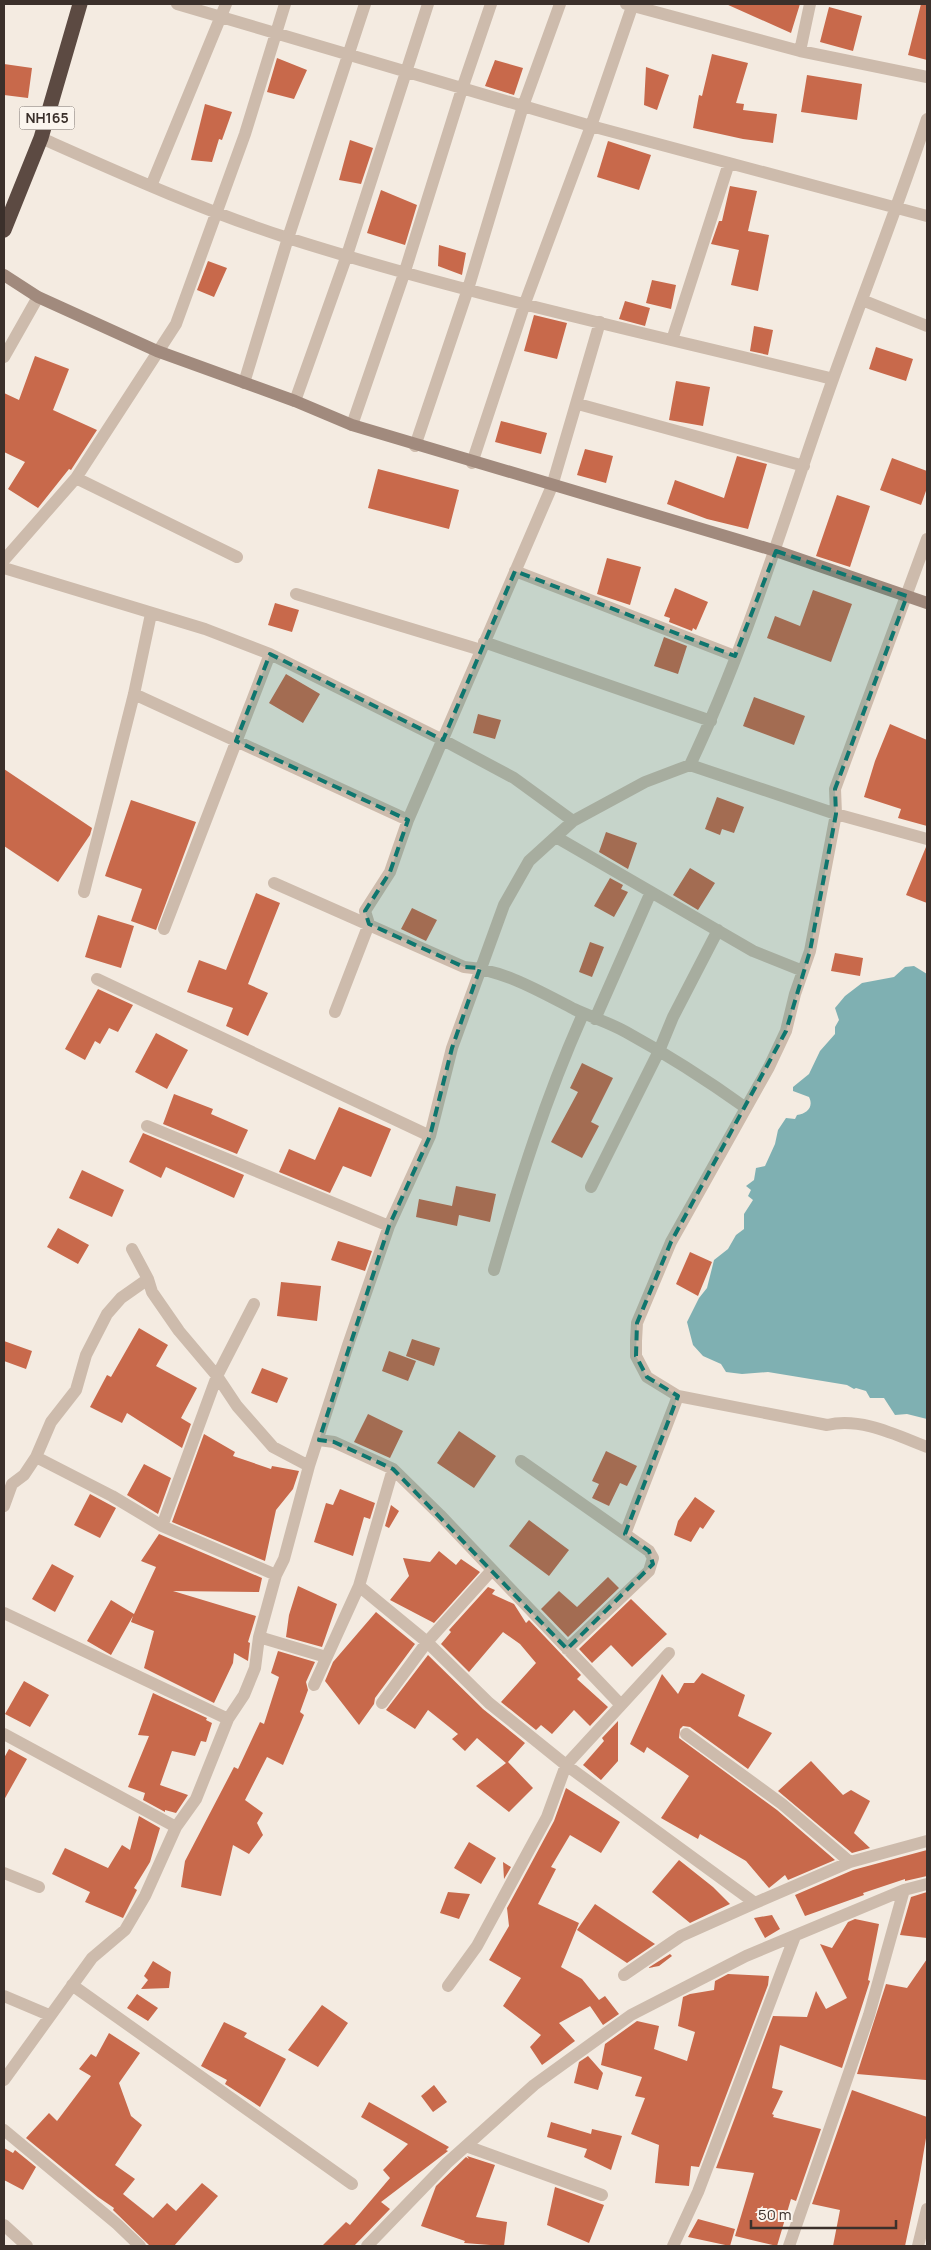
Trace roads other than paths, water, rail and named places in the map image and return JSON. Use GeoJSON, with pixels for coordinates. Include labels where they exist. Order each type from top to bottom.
{"type":"FeatureCollection","features":[{"type":"Feature","properties":{"kind":"highway","name":"NH165"},"geometry":{"type":"LineString","coordinates":[[4,230],[41,138],[80,4]]}},
{"type":"Feature","properties":{"kind":"street"},"geometry":{"type":"LineString","coordinates":[[177,4],[348,56],[592,126],[927,216]]}},
{"type":"Feature","properties":{"kind":"street"},"geometry":{"type":"LineString","coordinates":[[151,186],[226,4]]}},
{"type":"Feature","properties":{"kind":"street"},"geometry":{"type":"LineString","coordinates":[[4,560],[76,478],[176,324],[245,134],[285,4]]}},
{"type":"Feature","properties":{"kind":"street"},"geometry":{"type":"LineString","coordinates":[[244,383],[288,238],[365,4]]}},
{"type":"Feature","properties":{"kind":"street"},"geometry":{"type":"LineString","coordinates":[[295,401],[347,255],[428,4]]}},
{"type":"Feature","properties":{"kind":"street"},"geometry":{"type":"LineString","coordinates":[[352,425],[405,271],[462,89],[491,4]]}},
{"type":"Feature","properties":{"kind":"street"},"geometry":{"type":"LineString","coordinates":[[415,446],[468,289],[523,106],[560,4]]}},
{"type":"Feature","properties":{"kind":"street"},"geometry":{"type":"LineString","coordinates":[[800,51],[810,4]]}},
{"type":"Feature","properties":{"kind":"street"},"geometry":{"type":"LineString","coordinates":[[472,462],[525,303],[592,126],[630,5],[800,51],[927,77]]}},
{"type":"Feature","properties":{"kind":"street"},"geometry":{"type":"LineString","coordinates":[[690,765],[711,721],[776,551],[833,379],[897,208],[927,119]]}},
{"type":"Feature","properties":{"kind":"street"},"geometry":{"type":"LineString","coordinates":[[41,138],[151,186],[288,238],[468,289],[833,379]]}},
{"type":"Feature","properties":{"kind":"street"},"geometry":{"type":"LineString","coordinates":[[672,340],[729,163]]}},
{"type":"Feature","properties":{"kind":"street"},"geometry":{"type":"LineString","coordinates":[[7,277],[34,294],[157,351],[295,401],[352,425],[415,446],[776,551],[927,603]]}},
{"type":"Feature","properties":{"kind":"street"},"geometry":{"type":"LineString","coordinates":[[4,356],[34,294]]}},
{"type":"Feature","properties":{"kind":"street"},"geometry":{"type":"LineString","coordinates":[[862,300],[927,326]]}},
{"type":"Feature","properties":{"kind":"street"},"geometry":{"type":"LineString","coordinates":[[335,1012],[369,924],[365,911],[390,872],[408,820],[552,486],[578,404],[600,322]]}},
{"type":"Feature","properties":{"kind":"street"},"geometry":{"type":"LineString","coordinates":[[578,404],[804,466]]}},
{"type":"Feature","properties":{"kind":"street"},"geometry":{"type":"LineString","coordinates":[[76,478],[237,557]]}},
{"type":"Feature","properties":{"kind":"street"},"geometry":{"type":"LineString","coordinates":[[927,539],[836,789],[836,814],[810,950],[786,1031],[770,1067],[671,1242],[637,1323],[636,1356],[647,1377],[678,1396],[827,1424],[842,1421],[881,1429],[927,1447]]}},
{"type":"Feature","properties":{"kind":"street"},"geometry":{"type":"LineString","coordinates":[[4,568],[205,629],[270,654],[443,740],[514,778],[573,821]]}},
{"type":"Feature","properties":{"kind":"street"},"geometry":{"type":"LineString","coordinates":[[516,571],[735,656]]}},
{"type":"Feature","properties":{"kind":"street"},"geometry":{"type":"LineString","coordinates":[[296,594],[482,646],[711,721]]}},
{"type":"Feature","properties":{"kind":"street"},"geometry":{"type":"LineString","coordinates":[[84,892],[134,694],[152,614]]}},
{"type":"Feature","properties":{"kind":"street"},"geometry":{"type":"LineString","coordinates":[[164,929],[270,654]]}},
{"type":"Feature","properties":{"kind":"street"},"geometry":{"type":"LineString","coordinates":[[134,694],[408,820]]}},
{"type":"Feature","properties":{"kind":"street"},"geometry":{"type":"LineString","coordinates":[[4,2080],[49,2015],[92,1958],[125,1930],[145,1896],[176,1827],[196,1799],[228,1719],[244,1695],[255,1668],[259,1637],[276,1575],[284,1559],[309,1466],[319,1440],[348,1345],[389,1226],[430,1136],[452,1048],[480,968],[504,905],[529,861],[573,821],[645,782],[690,765],[836,814],[927,839]]}},
{"type":"Feature","properties":{"kind":"street"},"geometry":{"type":"LineString","coordinates":[[556,837],[753,951],[803,971]]}},
{"type":"Feature","properties":{"kind":"street"},"geometry":{"type":"LineString","coordinates":[[274,883],[464,967],[480,968],[515,980],[624,1031],[703,1077],[746,1108]]}},
{"type":"Feature","properties":{"kind":"street"},"geometry":{"type":"LineString","coordinates":[[494,1270],[533,1138],[562,1062],[589,1016],[651,892]]}},
{"type":"Feature","properties":{"kind":"street"},"geometry":{"type":"LineString","coordinates":[[591,1187],[659,1051],[673,1017],[718,930]]}},
{"type":"Feature","properties":{"kind":"street"},"geometry":{"type":"LineString","coordinates":[[97,979],[430,1136]]}},
{"type":"Feature","properties":{"kind":"street"},"geometry":{"type":"LineString","coordinates":[[147,1126],[389,1226]]}},
{"type":"Feature","properties":{"kind":"street"},"geometry":{"type":"LineString","coordinates":[[132,1249],[148,1279],[152,1292],[179,1331],[217,1376],[237,1406],[273,1447],[309,1466]]}},
{"type":"Feature","properties":{"kind":"street"},"geometry":{"type":"LineString","coordinates":[[4,1506],[12,1484],[24,1475],[36,1457],[51,1422],[76,1390],[86,1355],[107,1314],[122,1298],[148,1279]]}},
{"type":"Feature","properties":{"kind":"street"},"geometry":{"type":"LineString","coordinates":[[162,1526],[217,1376],[240,1327],[254,1304]]}},
{"type":"Feature","properties":{"kind":"street"},"geometry":{"type":"LineString","coordinates":[[625,1534],[678,1396]]}},
{"type":"Feature","properties":{"kind":"street"},"geometry":{"type":"LineString","coordinates":[[319,1440],[334,1442],[393,1469],[440,1515],[621,1705]]}},
{"type":"Feature","properties":{"kind":"street"},"geometry":{"type":"LineString","coordinates":[[36,1457],[112,1496],[162,1526],[276,1575]]}},
{"type":"Feature","properties":{"kind":"street"},"geometry":{"type":"LineString","coordinates":[[521,1461],[649,1551],[653,1558],[649,1572],[567,1649]]}},
{"type":"Feature","properties":{"kind":"street"},"geometry":{"type":"LineString","coordinates":[[314,1685],[360,1586],[393,1469]]}},
{"type":"Feature","properties":{"kind":"street"},"geometry":{"type":"LineString","coordinates":[[382,1703],[427,1642],[492,1570]]}},
{"type":"Feature","properties":{"kind":"street"},"geometry":{"type":"LineString","coordinates":[[360,1586],[427,1642],[489,1703],[566,1765],[754,1903]]}},
{"type":"Feature","properties":{"kind":"street"},"geometry":{"type":"LineString","coordinates":[[4,1613],[228,1719]]}},
{"type":"Feature","properties":{"kind":"street"},"geometry":{"type":"LineString","coordinates":[[259,1637],[326,1657]]}},
{"type":"Feature","properties":{"kind":"street"},"geometry":{"type":"LineString","coordinates":[[448,1986],[477,1946],[547,1817],[566,1765],[669,1653]]}},
{"type":"Feature","properties":{"kind":"street"},"geometry":{"type":"LineString","coordinates":[[4,1734],[176,1827]]}},
{"type":"Feature","properties":{"kind":"street"},"geometry":{"type":"LineString","coordinates":[[686,1734],[782,1804],[850,1862]]}},
{"type":"Feature","properties":{"kind":"street"},"geometry":{"type":"LineString","coordinates":[[624,1975],[681,1936],[754,1903],[850,1862],[927,1841]]}},
{"type":"Feature","properties":{"kind":"street"},"geometry":{"type":"LineString","coordinates":[[4,1873],[40,1887]]}},
{"type":"Feature","properties":{"kind":"street"},"geometry":{"type":"LineString","coordinates":[[367,2246],[466,2146],[534,2085],[630,2015],[746,1956],[904,1890],[927,1884]]}},
{"type":"Feature","properties":{"kind":"street"},"geometry":{"type":"LineString","coordinates":[[789,2246],[869,2014],[904,1890]]}},
{"type":"Feature","properties":{"kind":"street"},"geometry":{"type":"LineString","coordinates":[[673,2246],[698,2192],[795,1936]]}},
{"type":"Feature","properties":{"kind":"street"},"geometry":{"type":"LineString","coordinates":[[72,1985],[352,2184]]}},
{"type":"Feature","properties":{"kind":"street"},"geometry":{"type":"LineString","coordinates":[[4,1996],[49,2015]]}},
{"type":"Feature","properties":{"kind":"street"},"geometry":{"type":"LineString","coordinates":[[4,2130],[117,2224],[140,2246]]}},
{"type":"Feature","properties":{"kind":"street"},"geometry":{"type":"LineString","coordinates":[[466,2146],[602,2195]]}},
{"type":"Feature","properties":{"kind":"street"},"geometry":{"type":"LineString","coordinates":[[918,2246],[927,2210]]}},
{"type":"Feature","properties":{"kind":"street"},"geometry":{"type":"LineString","coordinates":[[4,2225],[27,2246]]}},
{"type":"Feature","properties":{"kind":"water"},"geometry":{"type":"Polygon","coordinates":[[[914,966],[927,974],[927,1419],[907,1414],[895,1415],[884,1398],[870,1398],[866,1391],[854,1389],[847,1385],[768,1372],[742,1374],[726,1372],[721,1364],[703,1356],[693,1345],[687,1322],[699,1298],[707,1288],[714,1260],[728,1249],[736,1235],[744,1229],[744,1214],[753,1200],[748,1196],[751,1190],[746,1186],[754,1180],[756,1168],[765,1166],[775,1144],[778,1130],[786,1118],[795,1119],[797,1115],[807,1112],[810,1107],[809,1097],[793,1091],[793,1087],[809,1074],[820,1051],[835,1034],[835,1027],[839,1020],[835,1008],[845,996],[862,983],[894,977],[905,967],[914,966]]]}}]}
